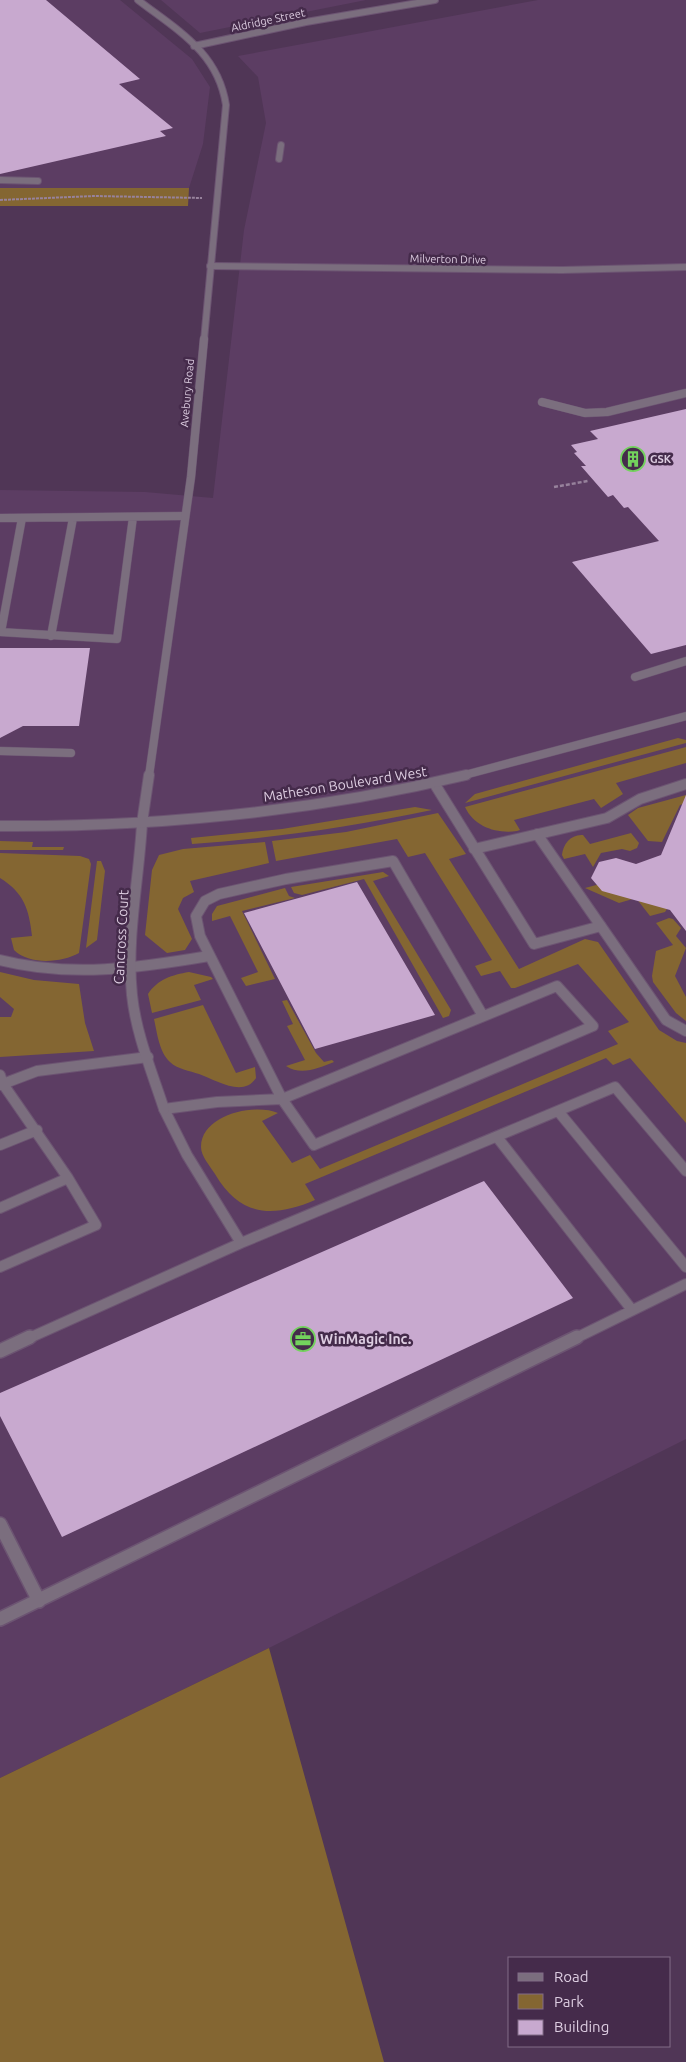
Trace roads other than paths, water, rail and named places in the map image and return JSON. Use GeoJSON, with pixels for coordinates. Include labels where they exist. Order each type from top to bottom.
{"type":"FeatureCollection","features":[{"type":"Feature","properties":{"kind":"street","name":"Avebury Road"},"geometry":{"type":"LineString","coordinates":[[138,0],[194,46],[213,65],[223,85],[226,105],[185,516],[142,823]]}},
{"type":"Feature","properties":{"kind":"street","name":"Aldridge Street"},"geometry":{"type":"LineString","coordinates":[[194,46],[353,13],[435,0]]}},
{"type":"Feature","properties":{"kind":"street"},"geometry":{"type":"LineString","coordinates":[[279,159],[281,145]]}},
{"type":"Feature","properties":{"kind":"street"},"geometry":{"type":"LineString","coordinates":[[0,180],[38,181]]}},
{"type":"Feature","properties":{"kind":"street","name":"Milverton Drive"},"geometry":{"type":"LineString","coordinates":[[210,266],[562,270],[686,268]]}},
{"type":"Feature","properties":{"kind":"street"},"geometry":{"type":"LineString","coordinates":[[542,402],[585,413],[607,412],[686,393]]}},
{"type":"Feature","properties":{"kind":"street"},"geometry":{"type":"LineString","coordinates":[[0,518],[185,516]]}},
{"type":"Feature","properties":{"kind":"street"},"geometry":{"type":"LineString","coordinates":[[22,518],[0,632],[117,639],[133,517]]}},
{"type":"Feature","properties":{"kind":"street"},"geometry":{"type":"LineString","coordinates":[[51,636],[73,518]]}},
{"type":"Feature","properties":{"kind":"street"},"geometry":{"type":"LineString","coordinates":[[634,677],[686,661]]}},
{"type":"Feature","properties":{"kind":"street","name":"Matheson Boulevard West"},"geometry":{"type":"LineString","coordinates":[[0,826],[68,827],[142,823],[285,810],[354,799],[434,783],[686,716]]}},
{"type":"Feature","properties":{"kind":"street"},"geometry":{"type":"LineString","coordinates":[[0,751],[71,753]]}},
{"type":"Feature","properties":{"kind":"street"},"geometry":{"type":"LineString","coordinates":[[434,783],[534,944],[601,926]]}},
{"type":"Feature","properties":{"kind":"street"},"geometry":{"type":"LineString","coordinates":[[474,849],[607,818],[640,799],[686,784]]}},
{"type":"Feature","properties":{"kind":"street","name":"Cancross Court"},"geometry":{"type":"LineString","coordinates":[[142,823],[130,969],[132,995],[164,1109],[187,1156],[241,1243]]}},
{"type":"Feature","properties":{"kind":"street"},"geometry":{"type":"LineString","coordinates":[[537,834],[666,1020],[686,1032]]}},
{"type":"Feature","properties":{"kind":"street"},"geometry":{"type":"LineString","coordinates":[[164,1109],[217,1102],[282,1099],[557,986],[593,1026],[314,1145],[282,1099],[200,936],[196,916],[205,901],[219,894],[286,879],[393,861],[483,1016]]}},
{"type":"Feature","properties":{"kind":"street"},"geometry":{"type":"LineString","coordinates":[[0,949],[1,960],[29,969],[68,971],[130,969],[209,956]]}},
{"type":"Feature","properties":{"kind":"street"},"geometry":{"type":"LineString","coordinates":[[0,1267],[96,1225],[68,1178],[1,1081],[37,1071],[148,1057]]}},
{"type":"Feature","properties":{"kind":"street"},"geometry":{"type":"LineString","coordinates":[[0,1351],[241,1243],[615,1087],[686,1171]]}},
{"type":"Feature","properties":{"kind":"street"},"geometry":{"type":"LineString","coordinates":[[558,1111],[686,1267]]}},
{"type":"Feature","properties":{"kind":"street"},"geometry":{"type":"LineString","coordinates":[[0,1145],[36,1130]]}},
{"type":"Feature","properties":{"kind":"street"},"geometry":{"type":"LineString","coordinates":[[496,1138],[632,1310]]}},
{"type":"Feature","properties":{"kind":"street"},"geometry":{"type":"LineString","coordinates":[[0,1208],[68,1178]]}},
{"type":"Feature","properties":{"kind":"street"},"geometry":{"type":"LineString","coordinates":[[0,1619],[686,1284]]}},
{"type":"Feature","properties":{"kind":"street"},"geometry":{"type":"LineString","coordinates":[[0,1524],[39,1601]]}},
{"type":"Feature","properties":{"kind":"place","name":"GSK"},"geometry":{"type":"Point","coordinates":[633,459]}},
{"type":"Feature","properties":{"kind":"place","name":"WinMagic Inc."},"geometry":{"type":"Point","coordinates":[303,1339]}}]}
